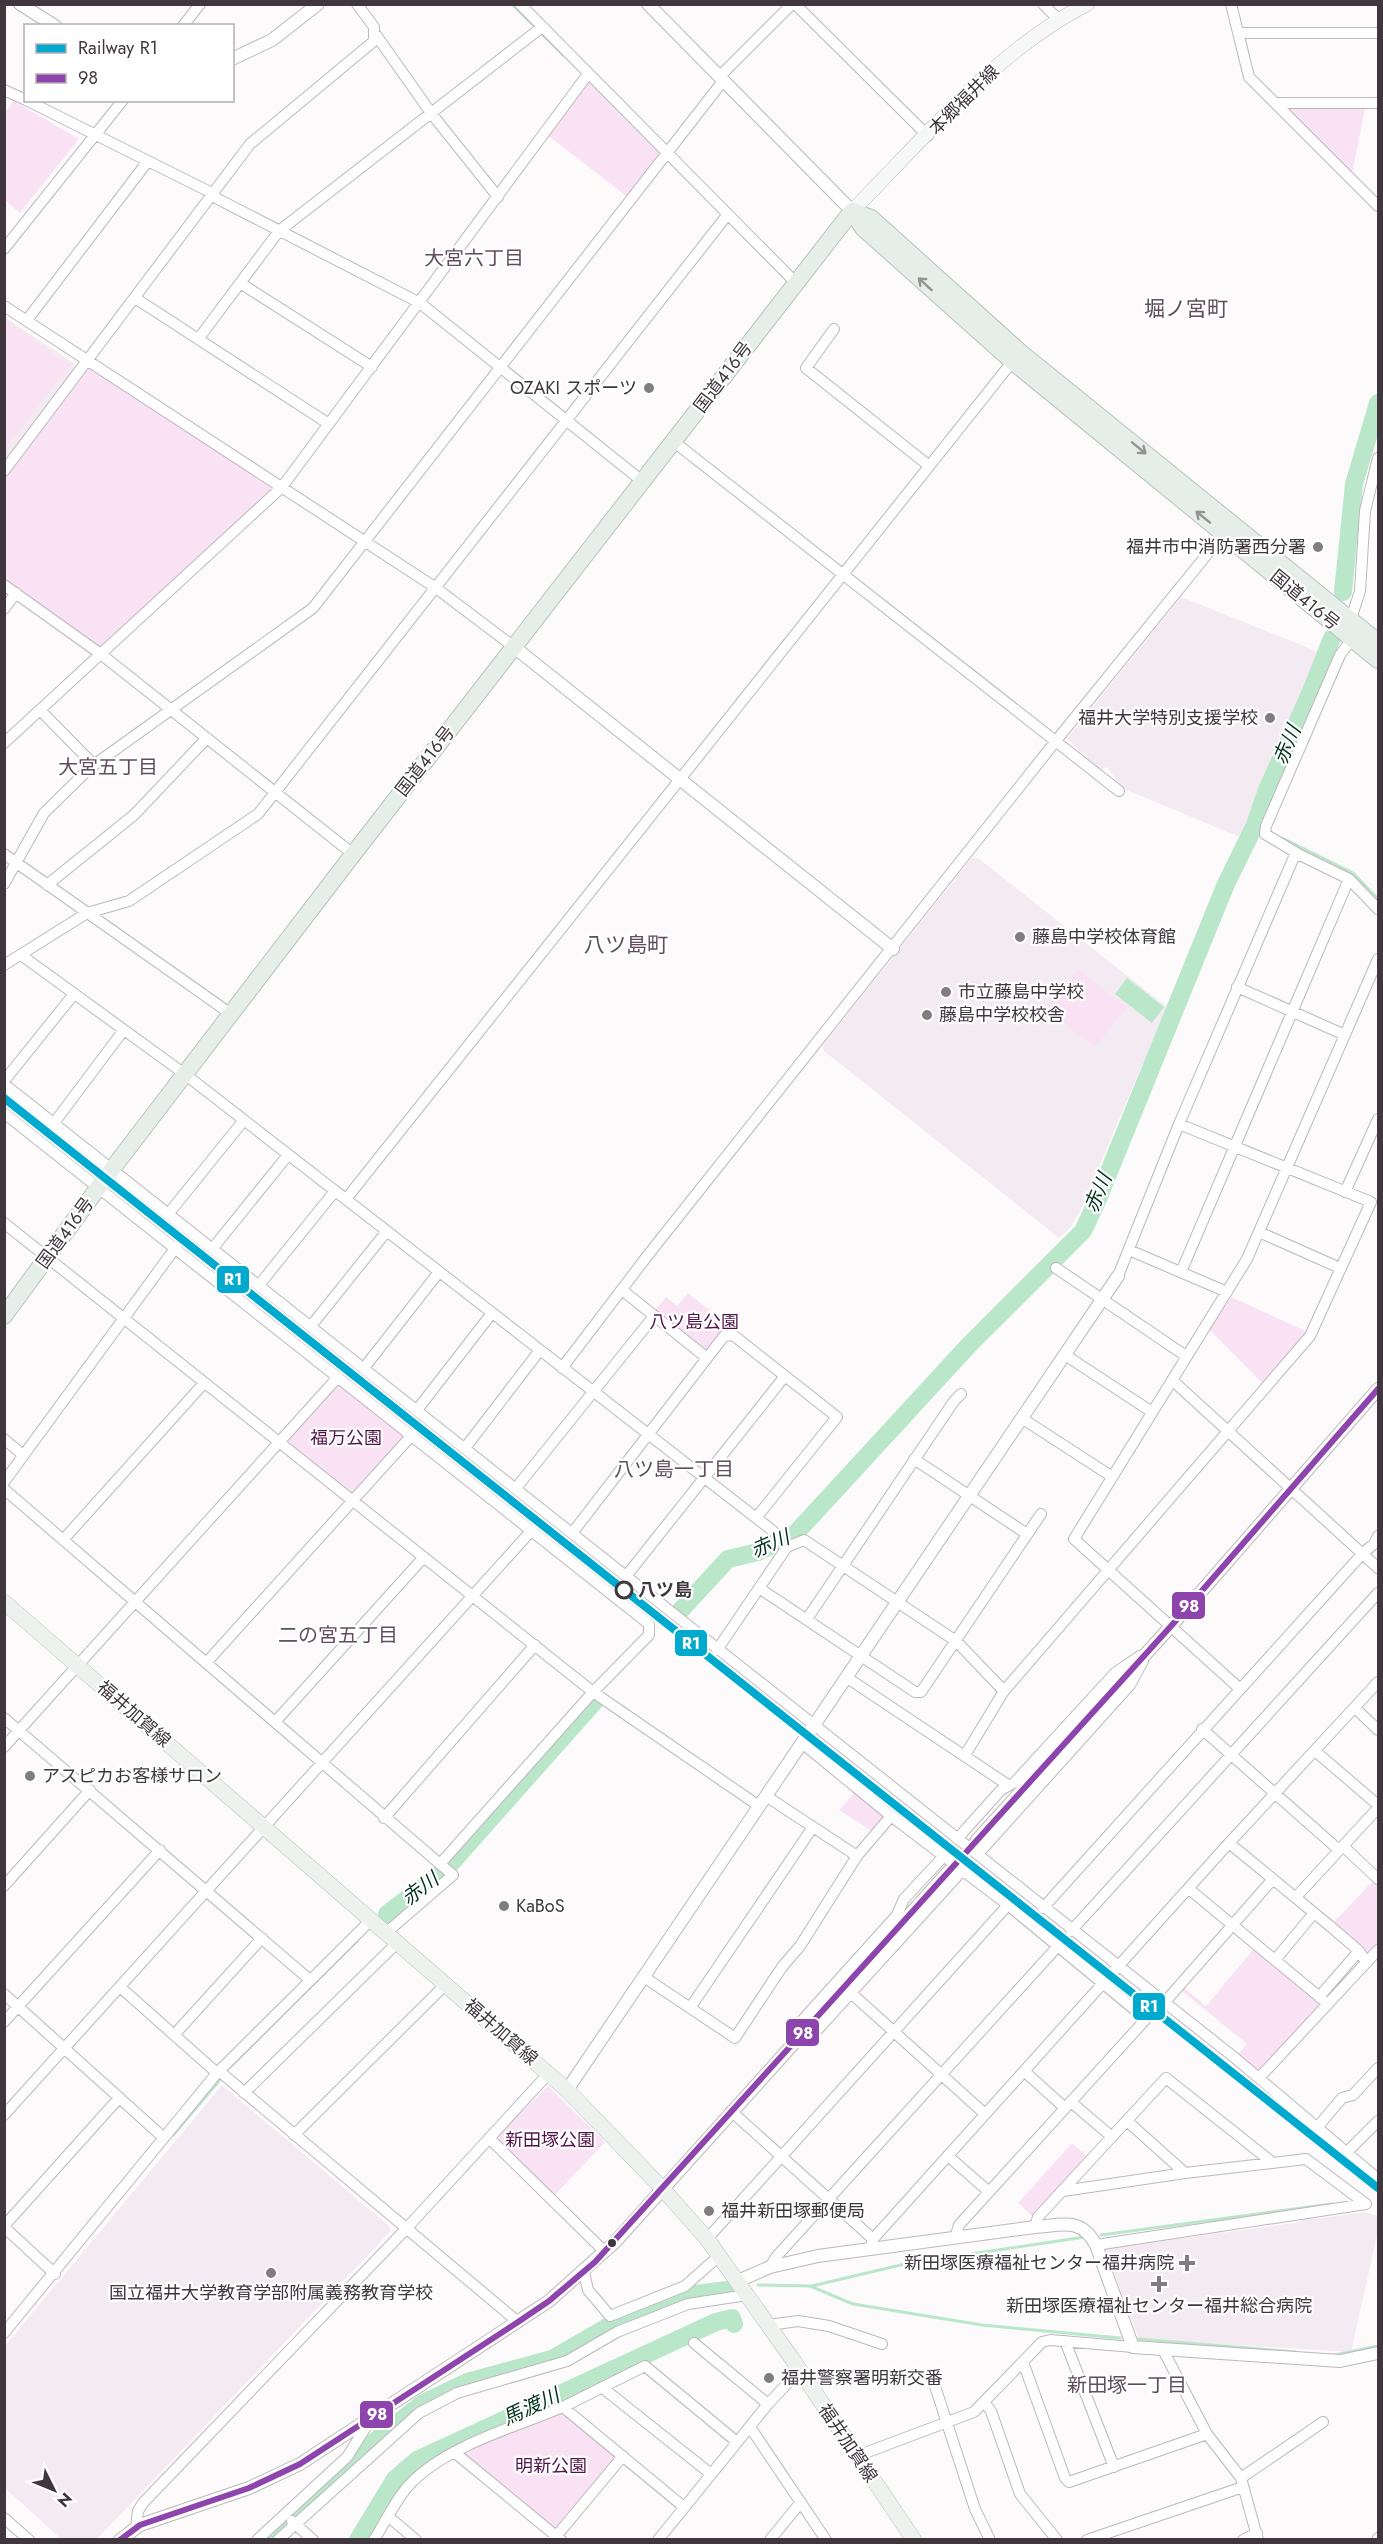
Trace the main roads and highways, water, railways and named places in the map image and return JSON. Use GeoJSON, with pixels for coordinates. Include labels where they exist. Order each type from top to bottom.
{"type":"FeatureCollection","features":[{"type":"Feature","properties":{"kind":"highway","name":"国道416号"},"geometry":{"type":"LineString","coordinates":[[4,1316],[112,1169],[852,211],[871,218],[1016,357],[1350,631],[1378,660]]}},
{"type":"Feature","properties":{"kind":"highway","name":"国道416号"},"geometry":{"type":"LineString","coordinates":[[1350,631],[1378,642]]}},
{"type":"Feature","properties":{"kind":"main road","name":"本郷福井線"},"geometry":{"type":"LineString","coordinates":[[852,211],[995,69],[1059,20],[1087,4]]}},
{"type":"Feature","properties":{"kind":"main road","name":"福井加賀線"},"geometry":{"type":"LineString","coordinates":[[4,1602],[549,2073],[663,2188],[706,2239],[769,2325],[914,2540]]}},
{"type":"Feature","properties":{"kind":"waterway"},"geometry":{"type":"LineString","coordinates":[[512,4],[535,27]]}},
{"type":"Feature","properties":{"kind":"waterway"},"geometry":{"type":"LineString","coordinates":[[540,32],[563,55]]}},
{"type":"Feature","properties":{"kind":"waterway","name":"赤川"},"geometry":{"type":"LineString","coordinates":[[1343,592],[1354,484],[1378,403]]}},
{"type":"Feature","properties":{"kind":"waterway","name":"赤川"},"geometry":{"type":"LineString","coordinates":[[680,1611],[728,1559],[758,1552],[795,1534],[969,1345],[1083,1231],[1226,884],[1255,825],[1267,790],[1332,638]]}},
{"type":"Feature","properties":{"kind":"waterway"},"geometry":{"type":"LineString","coordinates":[[1282,838],[1353,873],[1378,899]]}},
{"type":"Feature","properties":{"kind":"waterway","name":"赤川"},"geometry":{"type":"LineString","coordinates":[[387,1914],[445,1870],[595,1701]]}},
{"type":"Feature","properties":{"kind":"waterway"},"geometry":{"type":"LineString","coordinates":[[227,2070],[357,1941]]}},
{"type":"Feature","properties":{"kind":"waterway"},"geometry":{"type":"LineString","coordinates":[[173,2135],[219,2081]]}},
{"type":"Feature","properties":{"kind":"waterway"},"geometry":{"type":"LineString","coordinates":[[1101,2235],[1331,2204]]}},
{"type":"Feature","properties":{"kind":"waterway"},"geometry":{"type":"LineString","coordinates":[[812,2286],[909,2263],[1085,2237]]}},
{"type":"Feature","properties":{"kind":"waterway"},"geometry":{"type":"LineString","coordinates":[[758,2285],[810,2286],[853,2304],[982,2325],[1120,2338]]}},
{"type":"Feature","properties":{"kind":"waterway"},"geometry":{"type":"LineString","coordinates":[[269,2540],[383,2434],[423,2403],[467,2382],[552,2359],[630,2314],[695,2294],[728,2290]]}},
{"type":"Feature","properties":{"kind":"waterway","name":"馬渡川"},"geometry":{"type":"LineString","coordinates":[[358,2540],[395,2479],[417,2460],[716,2322],[732,2318],[734,2324]]}},
{"type":"Feature","properties":{"kind":"waterway"},"geometry":{"type":"LineString","coordinates":[[1139,2339],[1296,2352]]}},
{"type":"Feature","properties":{"kind":"waterway"},"geometry":{"type":"LineString","coordinates":[[1335,2355],[1378,2346]]}},
{"type":"Feature","properties":{"kind":"tunnel"},"geometry":{"type":"LineString","coordinates":[[949,1871],[975,1841]]}},
{"type":"Feature","properties":{"kind":"rail line","name":"R1"},"geometry":{"type":"LineString","coordinates":[[4,1098],[1378,2188]]}},
{"type":"Feature","properties":{"kind":"place","name":"OZAKI スポーツ"},"geometry":{"type":"Point","coordinates":[649,388]}},
{"type":"Feature","properties":{"kind":"place","name":"福井市中消防署西分署"},"geometry":{"type":"Point","coordinates":[1318,547]}},
{"type":"Feature","properties":{"kind":"place","name":"福井大学特別支援学校"},"geometry":{"type":"Point","coordinates":[1270,718]}},
{"type":"Feature","properties":{"kind":"place","name":"藤島中学校体育館"},"geometry":{"type":"Point","coordinates":[1020,937]}},
{"type":"Feature","properties":{"kind":"place","name":"市立藤島中学校"},"geometry":{"type":"Point","coordinates":[946,992]}},
{"type":"Feature","properties":{"kind":"place","name":"藤島中学校校舎"},"geometry":{"type":"Point","coordinates":[927,1015]}},
{"type":"Feature","properties":{"kind":"place","name":"八ツ島"},"geometry":{"type":"Point","coordinates":[624,1590]}},
{"type":"Feature","properties":{"kind":"place","name":"アスピカお客様サロン"},"geometry":{"type":"Point","coordinates":[30,1776]}},
{"type":"Feature","properties":{"kind":"place","name":"KaBoS"},"geometry":{"type":"Point","coordinates":[504,1906]}},
{"type":"Feature","properties":{"kind":"place","name":"福井新田塚郵便局"},"geometry":{"type":"Point","coordinates":[709,2211]}},
{"type":"Feature","properties":{"kind":"place","name":"新田塚医療福祉センター福井病院"},"geometry":{"type":"Point","coordinates":[1187,2263]}},
{"type":"Feature","properties":{"kind":"place","name":"国立福井大学教育学部附属義務教育学校"},"geometry":{"type":"Point","coordinates":[271,2273]}},
{"type":"Feature","properties":{"kind":"place","name":"新田塚医療福祉センター福井総合病院"},"geometry":{"type":"Point","coordinates":[1159,2284]}},
{"type":"Feature","properties":{"kind":"place","name":"福井警察署明新交番"},"geometry":{"type":"Point","coordinates":[769,2378]}},
{"type":"Feature","properties":{"kind":"district","name":"大宮六丁目"},"geometry":{"type":"Point","coordinates":[474,258]}},
{"type":"Feature","properties":{"kind":"district","name":"堀ノ宮町"},"geometry":{"type":"Point","coordinates":[1186,309]}},
{"type":"Feature","properties":{"kind":"district","name":"大宮五丁目"},"geometry":{"type":"Point","coordinates":[108,767]}},
{"type":"Feature","properties":{"kind":"district","name":"八ツ島町"},"geometry":{"type":"Point","coordinates":[626,945]}},
{"type":"Feature","properties":{"kind":"district","name":"八ツ島一丁目"},"geometry":{"type":"Point","coordinates":[674,1469]}},
{"type":"Feature","properties":{"kind":"district","name":"二の宮五丁目"},"geometry":{"type":"Point","coordinates":[338,1635]}},
{"type":"Feature","properties":{"kind":"district","name":"新田塚一丁目"},"geometry":{"type":"Point","coordinates":[1127,2385]}},
{"type":"Feature","properties":{"kind":"park label","name":"八ツ島公園"},"geometry":{"type":"Point","coordinates":[694,1322]}},
{"type":"Feature","properties":{"kind":"park label","name":"福万公園"},"geometry":{"type":"Point","coordinates":[346,1438]}},
{"type":"Feature","properties":{"kind":"park label","name":"新田塚公園"},"geometry":{"type":"Point","coordinates":[550,2140]}},
{"type":"Feature","properties":{"kind":"park label","name":"明新公園"},"geometry":{"type":"Point","coordinates":[551,2466]}}]}
